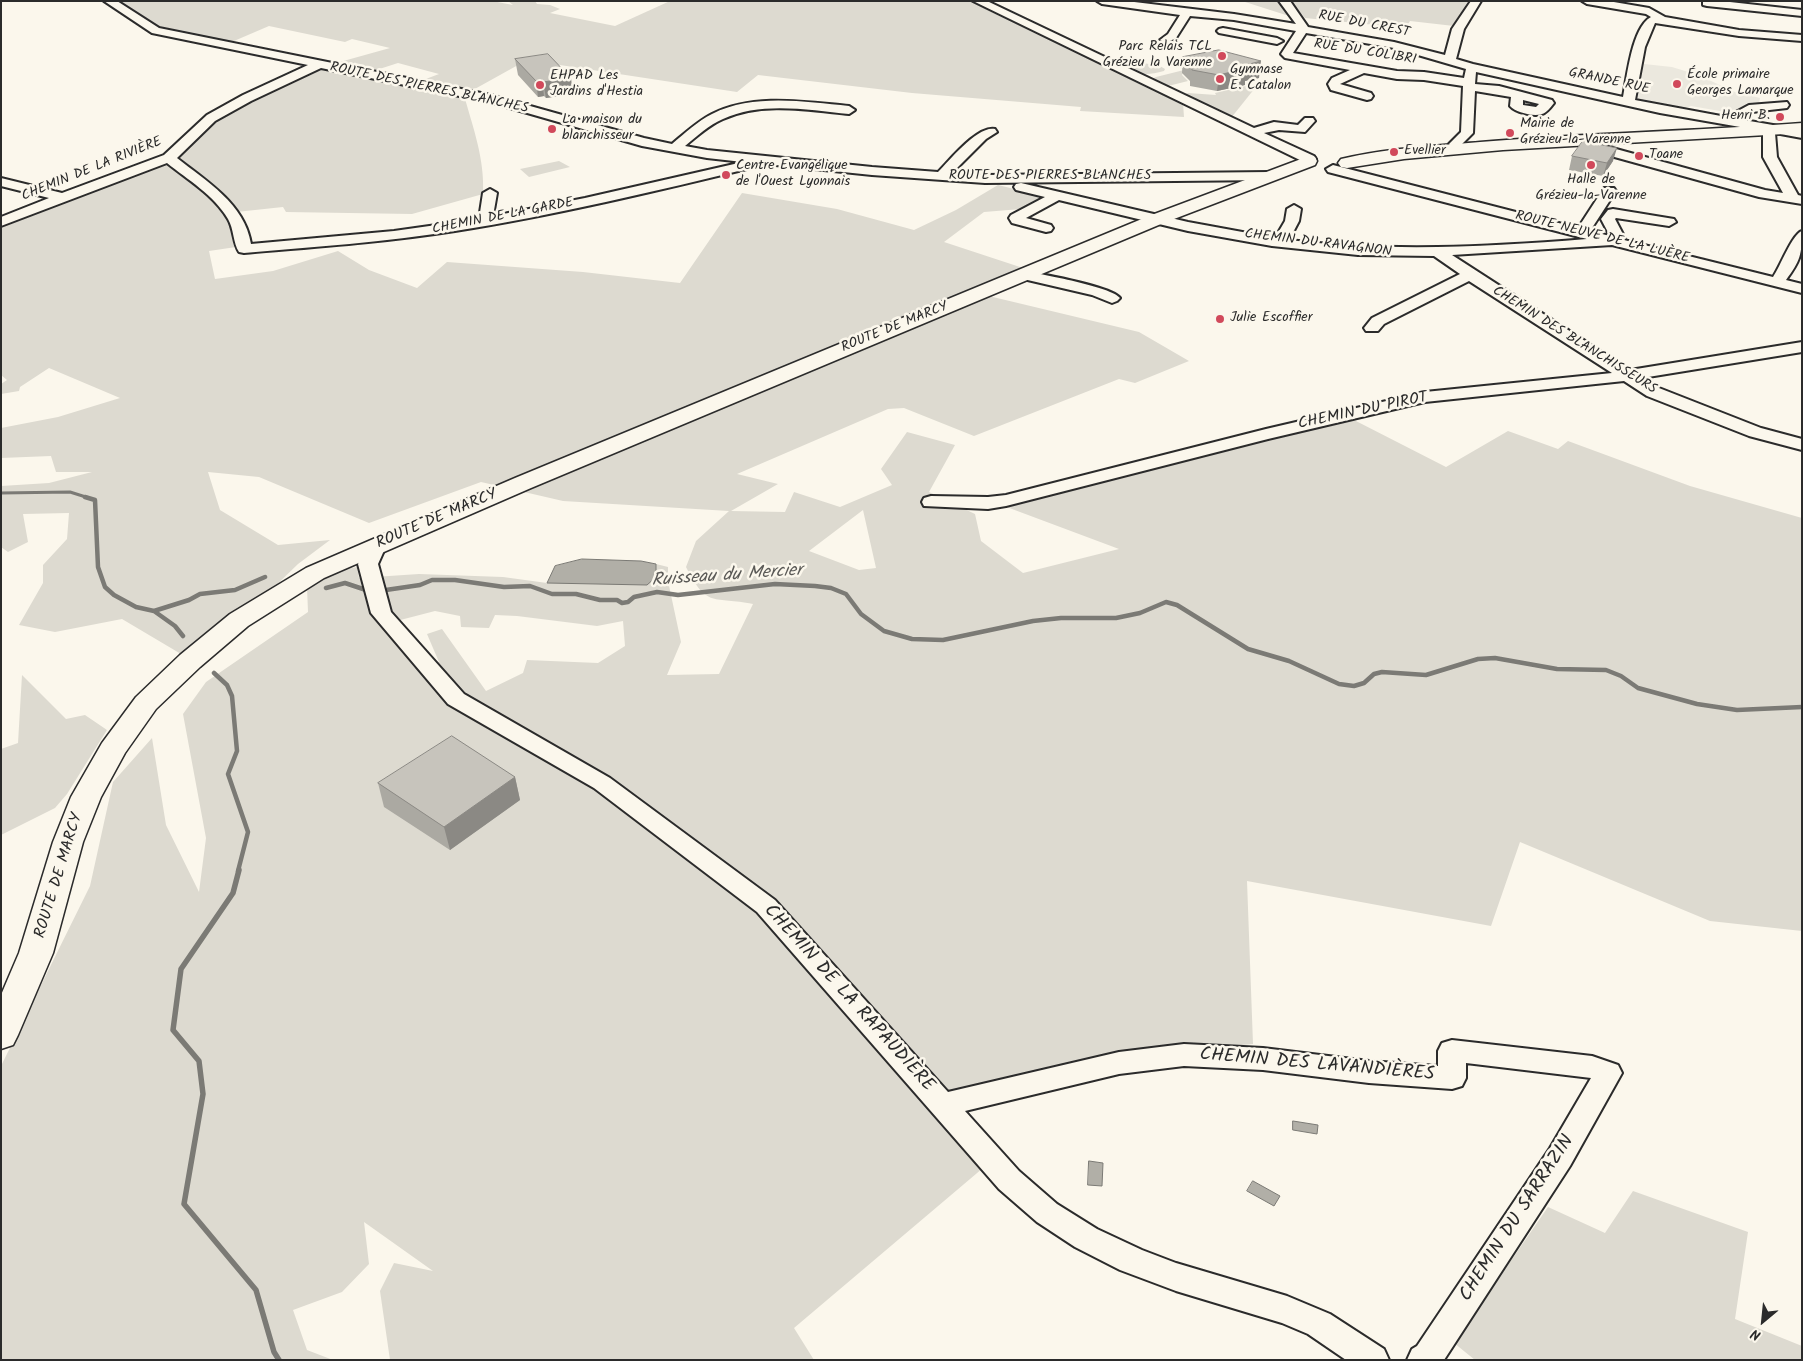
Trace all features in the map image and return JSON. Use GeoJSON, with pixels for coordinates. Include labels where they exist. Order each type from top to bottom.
{"type":"FeatureCollection","features":[{"type":"Feature","properties":{"kind":"main road","name":"ROUTE DE MARCY"},"geometry":{"type":"LineString","coordinates":[[1,1035],[36,953],[68,842],[86,797],[112,750],[146,704],[190,660],[239,620],[306,578],[322,563],[361,543],[423,517],[522,483],[1154,220],[1270,176],[1328,162],[1460,149],[1802,128]]}},
{"type":"Feature","properties":{"kind":"main road","name":"ROUTE DE MARCY"},"geometry":{"type":"LineString","coordinates":[[306,578],[369,569],[522,483]]}},
{"type":"Feature","properties":{"kind":"street","name":"ROUTE DES PIERRES BLANCHES"},"geometry":{"type":"LineString","coordinates":[[109,1],[156,31],[491,99],[642,142],[675,148],[756,160],[1004,180],[1270,176]]}},
{"type":"Feature","properties":{"kind":"street","name":"ROUTE NEUVE DE LA LUÈRE"},"geometry":{"type":"LineString","coordinates":[[978,1],[1258,133],[1328,162],[1402,188],[1584,229],[1614,241],[1802,289]]}},
{"type":"Feature","properties":{"kind":"street","name":"RUE DU CREST"},"geometry":{"type":"LineString","coordinates":[[1102,1],[1234,17],[1394,45],[1450,60],[1470,78]]}},
{"type":"Feature","properties":{"kind":"street"},"geometry":{"type":"LineString","coordinates":[[1284,1],[1303,28]]}},
{"type":"Feature","properties":{"kind":"street"},"geometry":{"type":"LineString","coordinates":[[1450,60],[1458,29],[1476,1]]}},
{"type":"Feature","properties":{"kind":"street"},"geometry":{"type":"LineString","coordinates":[[1587,1],[1650,11],[1662,20]]}},
{"type":"Feature","properties":{"kind":"street"},"geometry":{"type":"LineString","coordinates":[[1708,1],[1707,3],[1802,13]]}},
{"type":"Feature","properties":{"kind":"street"},"geometry":{"type":"LineString","coordinates":[[1771,1],[1802,8]]}},
{"type":"Feature","properties":{"kind":"street"},"geometry":{"type":"LineString","coordinates":[[1166,40],[1172,36],[1187,12]]}},
{"type":"Feature","properties":{"kind":"street"},"geometry":{"type":"LineString","coordinates":[[1234,17],[1219,31],[1277,41]]}},
{"type":"Feature","properties":{"kind":"street"},"geometry":{"type":"LineString","coordinates":[[1628,102],[1636,65],[1637,49],[1648,23],[1652,20],[1739,33],[1802,38]]}},
{"type":"Feature","properties":{"kind":"street","name":"RUE DU COLIBRI"},"geometry":{"type":"LineString","coordinates":[[1303,28],[1287,54],[1289,56],[1397,75],[1470,78]]}},
{"type":"Feature","properties":{"kind":"street","name":"CHEMIN DE LA RIVIÈRE"},"geometry":{"type":"LineString","coordinates":[[1,222],[169,158],[211,118],[247,98],[318,65]]}},
{"type":"Feature","properties":{"kind":"street"},"geometry":{"type":"LineString","coordinates":[[1363,69],[1334,84],[1335,88],[1367,96]]}},
{"type":"Feature","properties":{"kind":"street","name":"GRANDE RUE"},"geometry":{"type":"LineString","coordinates":[[1470,78],[1485,70],[1686,114],[1702,109],[1720,113],[1728,119]]}},
{"type":"Feature","properties":{"kind":"street"},"geometry":{"type":"LineString","coordinates":[[1460,149],[1455,144],[1467,133],[1470,78],[1516,95]]}},
{"type":"Feature","properties":{"kind":"street"},"geometry":{"type":"LineString","coordinates":[[675,148],[719,115],[736,110],[775,106],[849,110]]}},
{"type":"Feature","properties":{"kind":"street"},"geometry":{"type":"LineString","coordinates":[[1728,119],[1740,115],[1749,109],[1783,106]]}},
{"type":"Feature","properties":{"kind":"street"},"geometry":{"type":"LineString","coordinates":[[1728,119],[1769,129],[1802,134]]}},
{"type":"Feature","properties":{"kind":"street"},"geometry":{"type":"LineString","coordinates":[[1258,133],[1270,126],[1278,125],[1300,129],[1309,121]]}},
{"type":"Feature","properties":{"kind":"street"},"geometry":{"type":"LineString","coordinates":[[1769,129],[1770,157],[1799,202]]}},
{"type":"Feature","properties":{"kind":"street"},"geometry":{"type":"LineString","coordinates":[[941,176],[982,136],[991,132]]}},
{"type":"Feature","properties":{"kind":"street"},"geometry":{"type":"LineString","coordinates":[[1573,141],[1799,202]]}},
{"type":"Feature","properties":{"kind":"street","name":"CHEMIN DE LA GARDE"},"geometry":{"type":"LineString","coordinates":[[169,158],[229,206],[244,238],[244,249],[396,235],[485,222],[617,195],[753,163],[756,160]]}},
{"type":"Feature","properties":{"kind":"street","name":"CHEMIN DU RAVAGNON"},"geometry":{"type":"LineString","coordinates":[[1004,180],[1005,183],[1154,220],[1280,242],[1364,252],[1397,254],[1614,241]]}},
{"type":"Feature","properties":{"kind":"street"},"geometry":{"type":"LineString","coordinates":[[1,182],[63,197]]}},
{"type":"Feature","properties":{"kind":"street"},"geometry":{"type":"LineString","coordinates":[[1514,206],[1584,229],[1609,191]]}},
{"type":"Feature","properties":{"kind":"street"},"geometry":{"type":"LineString","coordinates":[[485,222],[490,193]]}},
{"type":"Feature","properties":{"kind":"street"},"geometry":{"type":"LineString","coordinates":[[1046,228],[1017,220],[1016,218],[1057,196]]}},
{"type":"Feature","properties":{"kind":"street"},"geometry":{"type":"LineString","coordinates":[[1280,242],[1292,221],[1294,209]]}},
{"type":"Feature","properties":{"kind":"street"},"geometry":{"type":"LineString","coordinates":[[1614,241],[1618,238],[1608,219],[1613,213],[1669,222]]}},
{"type":"Feature","properties":{"kind":"street"},"geometry":{"type":"LineString","coordinates":[[1777,282],[1795,268],[1802,235]]}},
{"type":"Feature","properties":{"kind":"street","name":"CHEMIN DES BLANCHISSEURS"},"geometry":{"type":"LineString","coordinates":[[1438,252],[1470,275],[1664,398],[1756,432],[1802,445]]}},
{"type":"Feature","properties":{"kind":"street"},"geometry":{"type":"LineString","coordinates":[[1024,274],[1097,292],[1112,298]]}},
{"type":"Feature","properties":{"kind":"street"},"geometry":{"type":"LineString","coordinates":[[1372,328],[1378,321],[1470,275]]}},
{"type":"Feature","properties":{"kind":"street","name":"CHEMIN DU PIROT"},"geometry":{"type":"LineString","coordinates":[[931,502],[988,503],[1006,500],[1266,434],[1425,397],[1628,376],[1802,347]]}},
{"type":"Feature","properties":{"kind":"street","name":"ROUTE DE MARCY"},"geometry":{"type":"LineString","coordinates":[[369,569],[355,552],[423,517]]}},
{"type":"Feature","properties":{"kind":"street","name":"CHEMIN DE LA RAPAUDIÈRE"},"geometry":{"type":"LineString","coordinates":[[369,569],[381,613],[456,699],[602,782],[766,906],[1009,1180],[1047,1213],[1086,1238],[1131,1260],[1176,1277],[1287,1310],[1319,1324],[1373,1360]]}},
{"type":"Feature","properties":{"kind":"street","name":"CHEMIN DES LAVANDIÈRES"},"geometry":{"type":"LineString","coordinates":[[943,1105],[1119,1063],[1184,1055],[1263,1059],[1369,1072],[1452,1078],[1452,1051],[1592,1067],[1608,1073]]}},
{"type":"Feature","properties":{"kind":"street","name":"CHEMIN DU SARRAZIN"},"geometry":{"type":"LineString","coordinates":[[1423,1360],[1428,1357],[1547,1177],[1608,1073]]}},
{"type":"Feature","properties":{"kind":"shaded area"},"geometry":{"type":"Polygon","coordinates":[[[114,1],[492,1],[513,5],[508,1],[535,1],[537,4],[550,5],[560,9],[550,13],[615,26],[670,1],[969,1],[1183,103],[1184,117],[1080,111],[1081,107],[912,93],[758,75],[737,92],[527,60],[464,95],[480,156],[483,194],[412,214],[286,212],[283,207],[227,213],[236,247],[209,251],[215,279],[273,271],[338,251],[369,270],[417,288],[447,262],[583,272],[680,283],[742,193],[837,209],[914,230],[956,210],[998,185],[1047,197],[1021,209],[984,212],[944,242],[1023,268],[972,292],[1139,332],[1189,361],[1135,383],[1119,379],[974,436],[904,408],[888,409],[737,474],[778,484],[731,511],[785,512],[794,492],[840,507],[892,485],[881,469],[907,432],[955,445],[929,492],[975,514],[981,541],[1023,573],[1119,549],[1004,506],[1354,420],[1446,467],[1508,431],[1558,449],[1568,441],[1690,486],[1802,518],[1802,931],[1710,921],[1520,842],[1491,926],[1247,881],[1253,1044],[1140,1054],[923,1100],[983,1168],[794,1328],[814,1360],[390,1360],[380,1291],[394,1263],[433,1271],[364,1222],[369,1264],[342,1292],[293,1310],[307,1350],[333,1360],[1,1360],[1,1066],[90,886],[113,782],[152,738],[166,825],[199,892],[206,838],[183,714],[206,682],[308,612],[307,587],[342,570],[357,567],[359,578],[419,574],[503,577],[547,583],[656,577],[656,564],[668,567],[668,581],[681,642],[667,675],[719,674],[753,604],[720,600],[706,595],[693,580],[686,567],[696,541],[729,511],[563,501],[481,482],[369,523],[259,477],[208,472],[220,510],[278,545],[330,540],[298,564],[264,597],[181,654],[122,619],[55,632],[19,625],[43,583],[43,565],[67,539],[69,513],[23,514],[28,542],[8,552],[1,547],[1,486],[49,483],[92,472],[56,472],[51,456],[1,458],[1,428],[58,417],[120,398],[49,368],[20,387],[19,391],[1,394],[1,384],[7,380],[1,375],[1,223],[171,159],[216,117],[319,68],[410,85],[439,74],[398,63],[367,73],[329,65],[390,48],[352,39],[345,42],[269,26],[227,44],[160,30],[114,1]],[[863,510],[809,551],[859,570],[876,568],[863,510]],[[435,611],[381,625],[419,665],[439,662],[427,634],[442,629],[486,691],[523,673],[527,660],[598,663],[625,646],[623,621],[597,626],[495,615],[489,628],[461,627],[460,616],[435,611]]]}},
{"type":"Feature","properties":{"kind":"shaded area"},"geometry":{"type":"Polygon","coordinates":[[[1242,1],[1279,1],[1294,16],[1289,16],[1242,1]]]}},
{"type":"Feature","properties":{"kind":"shaded area"},"geometry":{"type":"Polygon","coordinates":[[[1291,1],[1468,1],[1454,26],[1410,21],[1406,28],[1305,18],[1291,1]]]}},
{"type":"Feature","properties":{"kind":"shaded area"},"geometry":{"type":"Polygon","coordinates":[[[1121,59],[1160,66],[1165,69],[1164,71],[1149,74],[1137,73],[1112,62],[1113,60],[1121,59]]]}},
{"type":"Feature","properties":{"kind":"shaded area","name":"École primaire Georges Lamarque"},"geometry":{"type":"Polygon","coordinates":[[[1644,64],[1672,67],[1698,75],[1735,92],[1760,98],[1758,107],[1737,114],[1691,106],[1677,111],[1633,102],[1644,64]]]}},
{"type":"Feature","properties":{"kind":"shaded area"},"geometry":{"type":"Polygon","coordinates":[[[1184,70],[1182,75],[1188,81],[1164,87],[1150,80],[1156,77],[1184,70]]]}},
{"type":"Feature","properties":{"kind":"shaded area"},"geometry":{"type":"Polygon","coordinates":[[[1259,83],[1231,118],[1182,95],[1188,93],[1216,95],[1215,93],[1259,83]]]}},
{"type":"Feature","properties":{"kind":"shaded area"},"geometry":{"type":"Polygon","coordinates":[[[559,161],[570,167],[529,177],[520,169],[559,161]]]}},
{"type":"Feature","properties":{"kind":"shaded area"},"geometry":{"type":"Polygon","coordinates":[[[582,559],[641,561],[656,564],[656,577],[647,585],[547,583],[555,566],[582,559]]]}},
{"type":"Feature","properties":{"kind":"shaded area"},"geometry":{"type":"Polygon","coordinates":[[[22,675],[66,719],[85,715],[107,730],[67,794],[55,808],[1,835],[1,749],[18,743],[22,675]]]}},
{"type":"Feature","properties":{"kind":"shaded area"},"geometry":{"type":"Polygon","coordinates":[[[1293,1121],[1318,1125],[1317,1134],[1293,1130],[1293,1121]]]}},
{"type":"Feature","properties":{"kind":"shaded area"},"geometry":{"type":"Polygon","coordinates":[[[1089,1161],[1103,1163],[1102,1186],[1088,1185],[1089,1161]]]}},
{"type":"Feature","properties":{"kind":"shaded area"},"geometry":{"type":"Polygon","coordinates":[[[1253,1181],[1280,1196],[1274,1206],[1247,1191],[1253,1181]]]}},
{"type":"Feature","properties":{"kind":"shaded area"},"geometry":{"type":"Polygon","coordinates":[[[1633,1191],[1748,1232],[1735,1319],[1802,1346],[1802,1360],[1475,1360],[1454,1343],[1548,1207],[1605,1233],[1633,1191]]]}},
{"type":"Feature","properties":{"kind":"building"},"geometry":{"type":"Polygon","coordinates":[[[1219,50],[1261,61],[1242,66],[1247,68],[1219,75],[1192,70],[1192,65],[1183,57],[1219,50]]]}},
{"type":"Feature","properties":{"kind":"building"},"geometry":{"type":"Polygon","coordinates":[[[548,54],[571,78],[543,82],[542,80],[536,81],[515,59],[548,54]]]}},
{"type":"Feature","properties":{"kind":"building"},"geometry":{"type":"Polygon","coordinates":[[[1583,141],[1617,148],[1607,163],[1572,156],[1583,141]]]}},
{"type":"Feature","properties":{"kind":"building"},"geometry":{"type":"Polygon","coordinates":[[[452,736],[515,777],[444,827],[378,783],[452,736]]]}},
{"type":"Feature","properties":{"kind":"waterway"},"geometry":{"type":"LineString","coordinates":[[1,493],[70,492],[89,498]]}},
{"type":"Feature","properties":{"kind":"waterway"},"geometry":{"type":"LineString","coordinates":[[85,497],[95,500],[98,567],[105,587],[114,595],[136,607],[154,611]]}},
{"type":"Feature","properties":{"kind":"waterway","name":"Ruisseau du Mercier"},"geometry":{"type":"LineString","coordinates":[[154,611],[189,600],[200,594],[235,590],[265,577]]}},
{"type":"Feature","properties":{"kind":"waterway","name":"Ruisseau du Mercier"},"geometry":{"type":"LineString","coordinates":[[379,591],[420,585],[432,580],[455,580],[504,587],[530,586],[552,594],[576,594],[600,600],[617,600],[622,603],[628,602],[634,597],[657,592],[678,595],[775,584],[815,586],[831,588],[846,594],[861,614],[884,631],[912,639],[943,640],[1033,621],[1061,618],[1116,618],[1140,613],[1166,602],[1177,605],[1248,649],[1289,661],[1339,684],[1354,686],[1364,683],[1374,674],[1382,672],[1426,675],[1478,659],[1495,658],[1557,669],[1606,670],[1621,676],[1638,688],[1697,704],[1737,710],[1802,707]]}},
{"type":"Feature","properties":{"kind":"waterway","name":"Ruisseau du Mercier"},"geometry":{"type":"LineString","coordinates":[[326,588],[345,583],[369,591]]}},
{"type":"Feature","properties":{"kind":"waterway"},"geometry":{"type":"LineString","coordinates":[[154,611],[175,626],[183,636]]}},
{"type":"Feature","properties":{"kind":"waterway"},"geometry":{"type":"LineString","coordinates":[[214,673],[227,685],[232,696],[237,751],[228,774],[248,832],[238,871]]}},
{"type":"Feature","properties":{"kind":"waterway"},"geometry":{"type":"LineString","coordinates":[[239,870],[233,893],[181,969],[173,1030],[199,1061],[203,1094],[184,1204],[256,1290],[274,1352],[279,1360]]}},
{"type":"Feature","properties":{"kind":"place","name":"Parc Relais TCL Grézieu la Varenne"},"geometry":{"type":"Point","coordinates":[1222,56]}},
{"type":"Feature","properties":{"kind":"place","name":"Gymnase E. Catalon"},"geometry":{"type":"Point","coordinates":[1220,79]}},
{"type":"Feature","properties":{"kind":"place","name":"École primaire Georges Lamarque"},"geometry":{"type":"Point","coordinates":[1677,84]}},
{"type":"Feature","properties":{"kind":"place","name":"EHPAD Les Jardins d'Hestia"},"geometry":{"type":"Point","coordinates":[540,85]}},
{"type":"Feature","properties":{"kind":"place","name":"Henri B."},"geometry":{"type":"Point","coordinates":[1780,117]}},
{"type":"Feature","properties":{"kind":"place","name":"La maison du blanchisseur"},"geometry":{"type":"Point","coordinates":[552,129]}},
{"type":"Feature","properties":{"kind":"place","name":"Mairie de Grézieu-la-Varenne"},"geometry":{"type":"Point","coordinates":[1510,133]}},
{"type":"Feature","properties":{"kind":"place","name":"Evellier"},"geometry":{"type":"Point","coordinates":[1394,152]}},
{"type":"Feature","properties":{"kind":"place","name":"Toane"},"geometry":{"type":"Point","coordinates":[1639,156]}},
{"type":"Feature","properties":{"kind":"place","name":"Halle de Grézieu-la-Varenne"},"geometry":{"type":"Point","coordinates":[1591,165]}},
{"type":"Feature","properties":{"kind":"place","name":"Centre Evangélique de l'Ouest Lyonnais"},"geometry":{"type":"Point","coordinates":[726,175]}},
{"type":"Feature","properties":{"kind":"place","name":"Julie Escoffier"},"geometry":{"type":"Point","coordinates":[1220,319]}}]}
